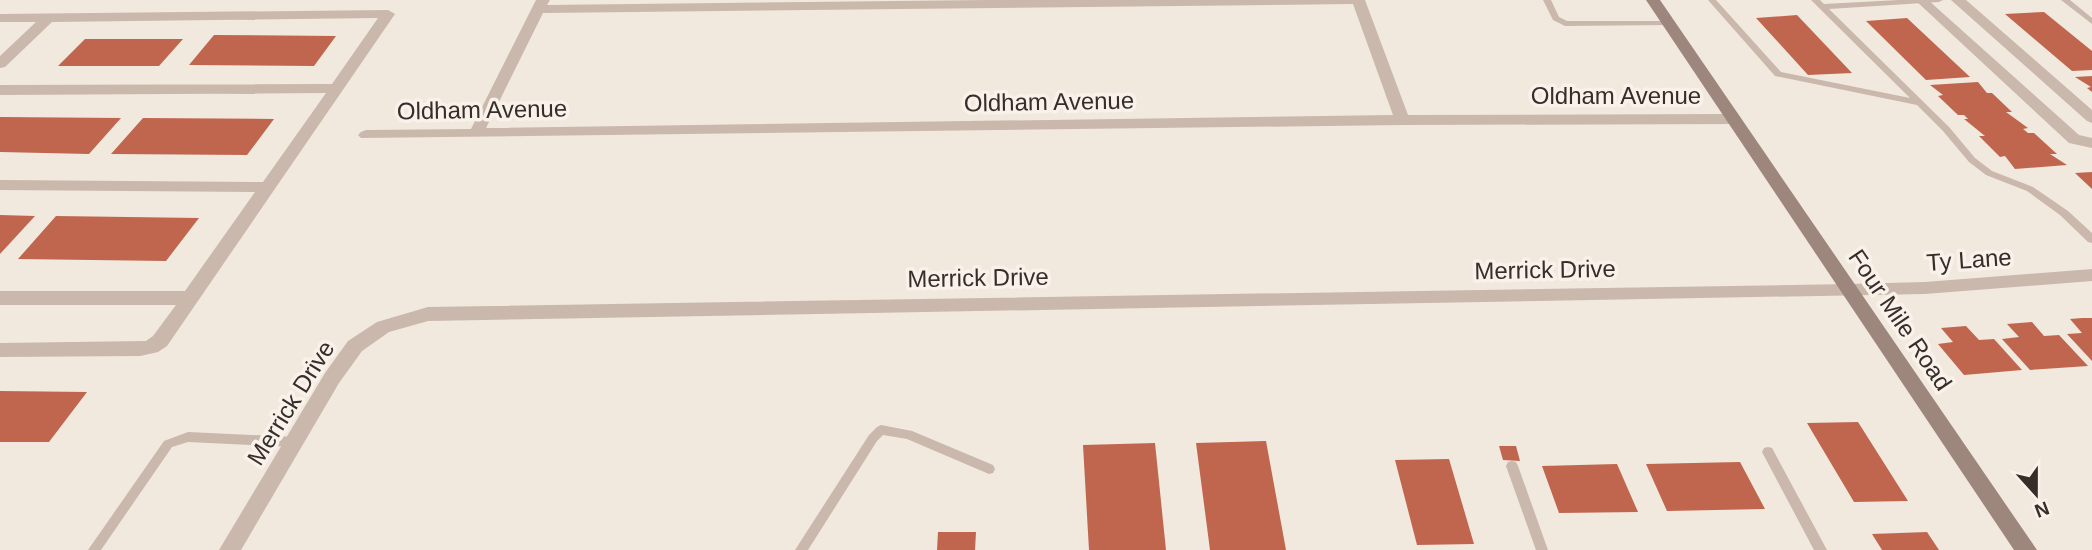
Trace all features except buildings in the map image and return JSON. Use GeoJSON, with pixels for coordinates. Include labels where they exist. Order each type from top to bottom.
{"type":"FeatureCollection","features":[{"type":"Feature","properties":{"kind":"street"},"geometry":{"type":"LineString","coordinates":[[212,14],[224,0]]}},
{"type":"Feature","properties":{"kind":"street"},"geometry":{"type":"LineString","coordinates":[[475,133],[541,5],[1358,0],[1402,120]]}},
{"type":"Feature","properties":{"kind":"street","name":"Four Mile Road"},"geometry":{"type":"LineString","coordinates":[[1653,0],[2026,550]]}},
{"type":"Feature","properties":{"kind":"street"},"geometry":{"type":"LineString","coordinates":[[1958,0],[2092,118]]}},
{"type":"Feature","properties":{"kind":"street"},"geometry":{"type":"LineString","coordinates":[[1921,1],[2074,139],[2092,143]]}},
{"type":"Feature","properties":{"kind":"street"},"geometry":{"type":"LineString","coordinates":[[0,18],[388,14],[160,341],[151,347],[111,351],[0,350]]}},
{"type":"Feature","properties":{"kind":"street"},"geometry":{"type":"LineString","coordinates":[[0,64],[48,18]]}},
{"type":"Feature","properties":{"kind":"street"},"geometry":{"type":"LineString","coordinates":[[0,90],[337,88]]}},
{"type":"Feature","properties":{"kind":"street","name":"Oldham Avenue"},"geometry":{"type":"LineString","coordinates":[[366,135],[1402,120],[1732,119]]}},
{"type":"Feature","properties":{"kind":"street"},"geometry":{"type":"LineString","coordinates":[[0,185],[268,187]]}},
{"type":"Feature","properties":{"kind":"street","name":"Ty Lane"},"geometry":{"type":"LineString","coordinates":[[1850,290],[1925,288],[2092,275]]}},
{"type":"Feature","properties":{"kind":"street","name":"Merrick Drive"},"geometry":{"type":"LineString","coordinates":[[230,550],[337,370],[355,346],[383,327],[428,314],[487,310],[1850,290]]}},
{"type":"Feature","properties":{"kind":"street"},"geometry":{"type":"LineString","coordinates":[[0,298],[189,298]]}},
{"type":"Feature","properties":{"kind":"lane"},"geometry":{"type":"LineString","coordinates":[[1547,0],[1556,18],[1565,24],[1669,23]]}},
{"type":"Feature","properties":{"kind":"lane"},"geometry":{"type":"LineString","coordinates":[[1712,0],[1779,74],[1919,103]]}},
{"type":"Feature","properties":{"kind":"lane"},"geometry":{"type":"LineString","coordinates":[[1819,4],[1940,0]]}},
{"type":"Feature","properties":{"kind":"lane"},"geometry":{"type":"LineString","coordinates":[[2065,0],[2092,22]]}},
{"type":"Feature","properties":{"kind":"lane"},"geometry":{"type":"LineString","coordinates":[[1819,4],[1972,160],[1989,173],[2030,189],[2064,213],[2092,238]]}},
{"type":"Feature","properties":{"kind":"lane"},"geometry":{"type":"LineString","coordinates":[[800,550],[873,438],[881,430],[908,434],[989,469]]}},
{"type":"Feature","properties":{"kind":"lane"},"geometry":{"type":"LineString","coordinates":[[94,550],[168,444],[188,438],[296,442]]}},
{"type":"Feature","properties":{"kind":"lane"},"geometry":{"type":"LineString","coordinates":[[1768,452],[1821,550]]}},
{"type":"Feature","properties":{"kind":"lane"},"geometry":{"type":"LineString","coordinates":[[1512,466],[1542,550]]}}]}
